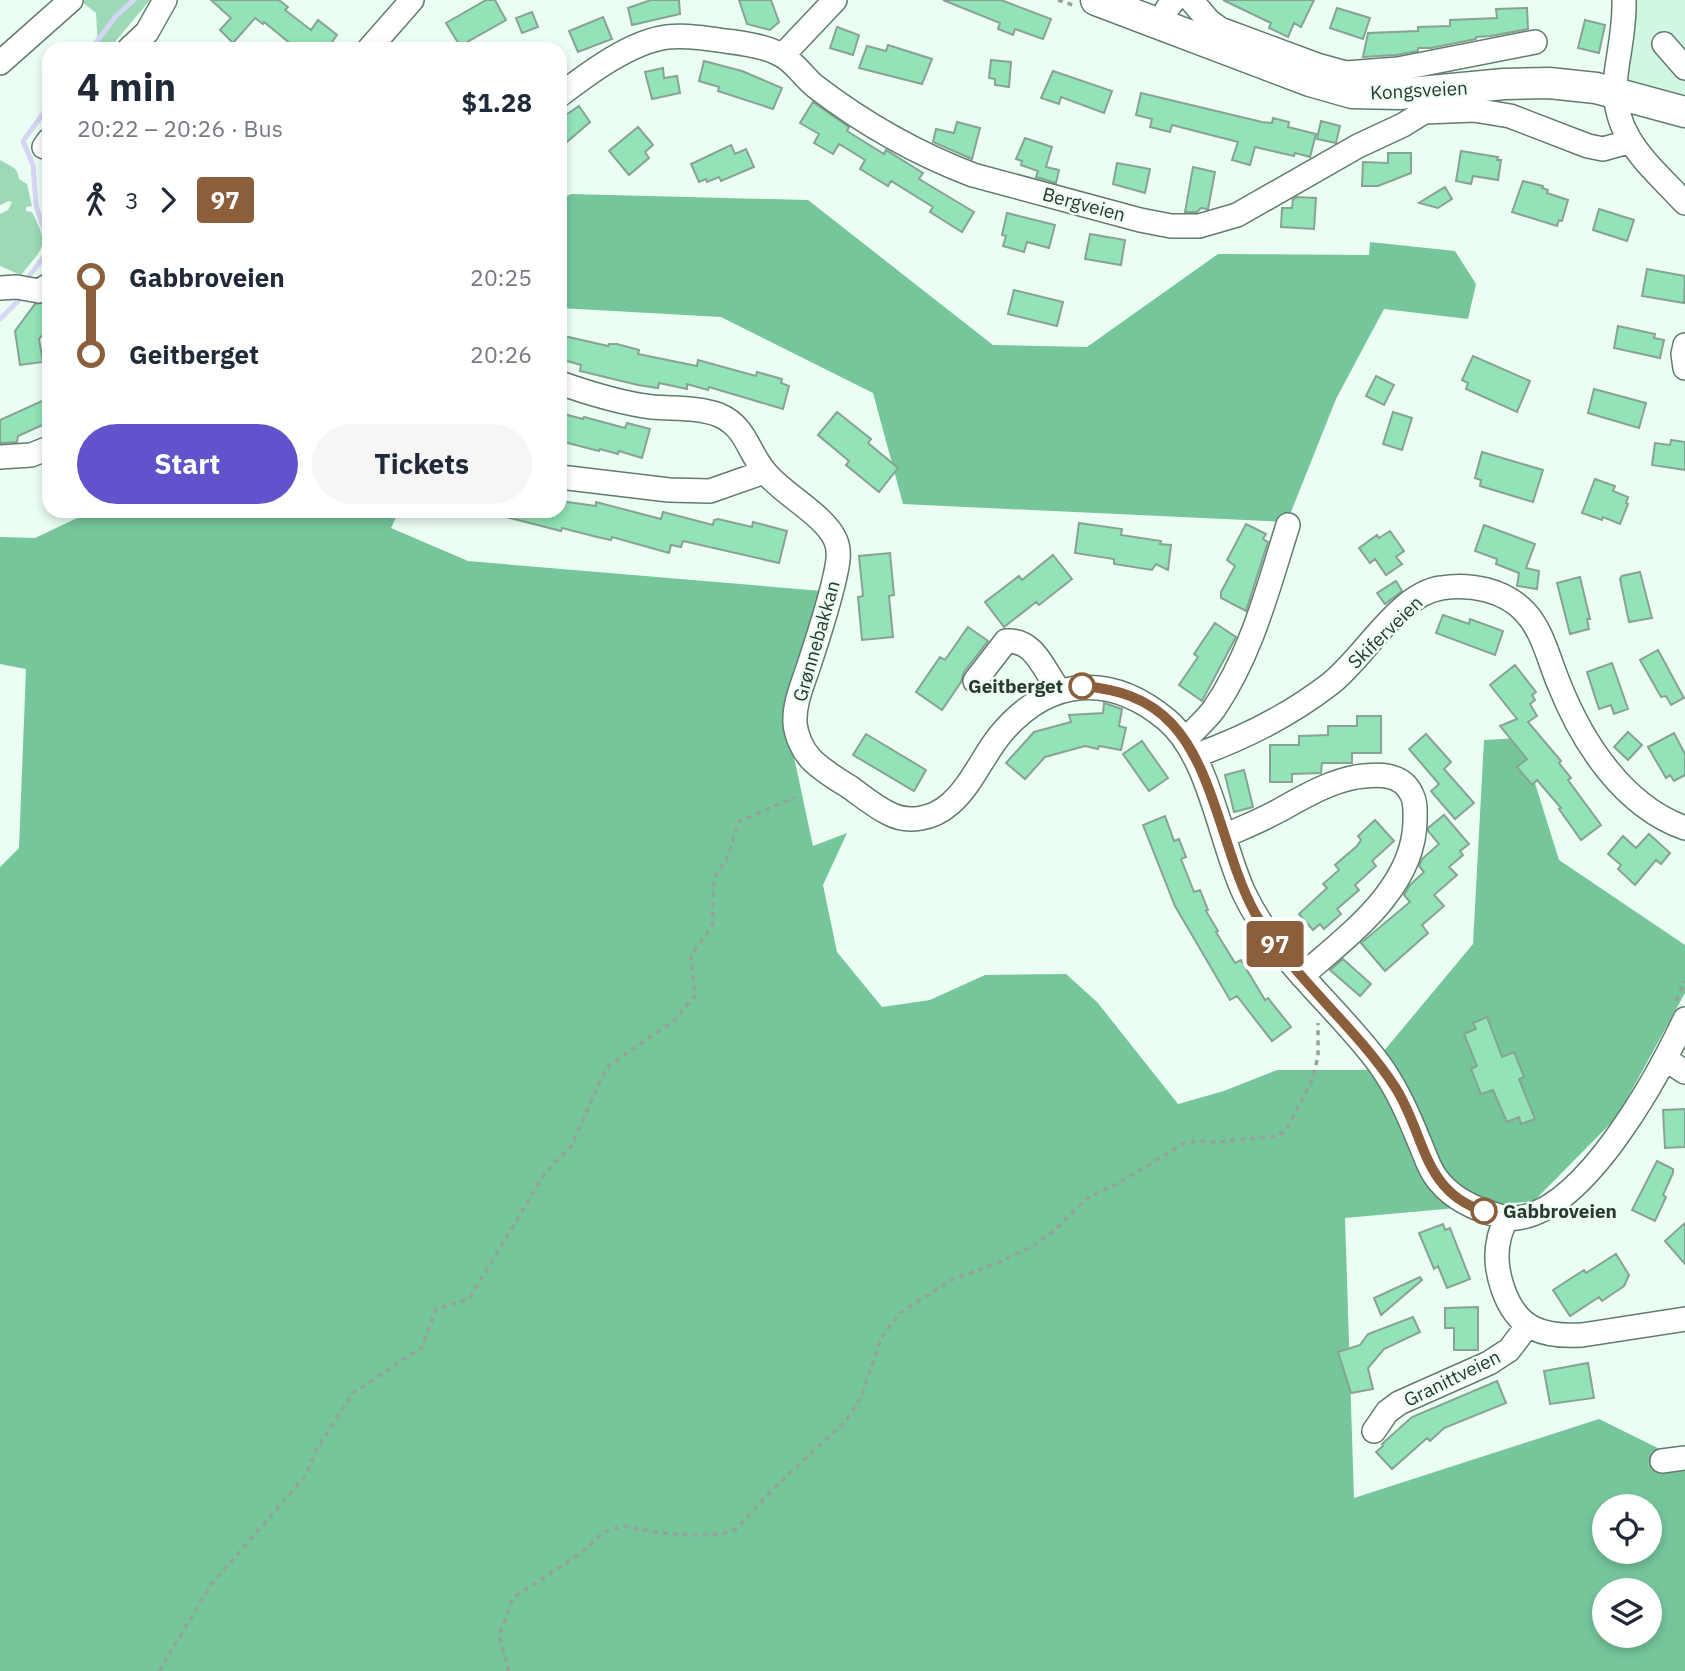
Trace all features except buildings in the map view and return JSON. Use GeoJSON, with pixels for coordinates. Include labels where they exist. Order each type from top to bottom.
{"type":"FeatureCollection","features":[{"type":"Feature","properties":{"kind":"main road","name":"Kongsveien"},"geometry":{"type":"LineString","coordinates":[[1096,0],[1183,5],[1322,85],[1352,93],[1387,94],[1549,83],[1615,93],[1685,112]]}},
{"type":"Feature","properties":{"kind":"street"},"geometry":{"type":"LineString","coordinates":[[0,63],[71,0]]}},
{"type":"Feature","properties":{"kind":"street"},"geometry":{"type":"LineString","coordinates":[[149,41],[165,0]]}},
{"type":"Feature","properties":{"kind":"street"},"geometry":{"type":"LineString","coordinates":[[375,42],[412,0]]}},
{"type":"Feature","properties":{"kind":"street"},"geometry":{"type":"LineString","coordinates":[[567,90],[615,58],[665,37],[692,36],[733,42],[783,55],[835,0]]}},
{"type":"Feature","properties":{"kind":"street","name":"Kongsveien"},"geometry":{"type":"LineString","coordinates":[[1183,5],[1220,29],[1317,65],[1346,72],[1398,69],[1535,42]]}},
{"type":"Feature","properties":{"kind":"street"},"geometry":{"type":"LineString","coordinates":[[1625,5],[1615,93],[1620,120],[1628,142],[1685,203]]}},
{"type":"Feature","properties":{"kind":"street"},"geometry":{"type":"LineString","coordinates":[[1664,44],[1685,68]]}},
{"type":"Feature","properties":{"kind":"street","name":"Bergveien"},"geometry":{"type":"LineString","coordinates":[[783,55],[815,87],[873,125],[947,165],[973,175],[1171,226],[1199,226],[1237,215],[1358,146],[1424,113],[1474,110],[1510,116],[1588,146],[1603,149],[1628,142]]}},
{"type":"Feature","properties":{"kind":"street"},"geometry":{"type":"LineString","coordinates":[[0,288],[42,289]]}},
{"type":"Feature","properties":{"kind":"street"},"geometry":{"type":"LineString","coordinates":[[1685,345],[1685,368]]}},
{"type":"Feature","properties":{"kind":"street","name":"Grønnebakkan"},"geometry":{"type":"LineString","coordinates":[[567,386],[607,400],[695,410],[721,416],[739,429],[764,472],[826,527],[836,540],[838,558],[832,587],[797,701],[797,737],[808,756],[827,772],[890,815],[903,819],[936,815],[960,795],[982,760],[1014,719],[1039,700],[1060,691],[1082,686],[1133,695],[1172,724],[1189,748],[1244,892],[1256,916],[1281,953],[1354,1033],[1397,1090],[1434,1175],[1454,1196],[1476,1209],[1506,1218],[1520,1218],[1539,1212],[1586,1176],[1608,1150],[1665,1059],[1679,1012]]}},
{"type":"Feature","properties":{"kind":"street"},"geometry":{"type":"LineString","coordinates":[[0,457],[31,455],[42,451]]}},
{"type":"Feature","properties":{"kind":"street"},"geometry":{"type":"LineString","coordinates":[[567,478],[670,490],[710,491],[764,472]]}},
{"type":"Feature","properties":{"kind":"street"},"geometry":{"type":"LineString","coordinates":[[1189,748],[1231,681],[1250,643],[1288,525]]}},
{"type":"Feature","properties":{"kind":"street","name":"Skiferveien"},"geometry":{"type":"LineString","coordinates":[[1189,748],[1230,744],[1298,705],[1332,682],[1405,607],[1421,595],[1446,587],[1480,588],[1509,600],[1524,610],[1535,625],[1562,692],[1602,764],[1637,800],[1685,828]]}},
{"type":"Feature","properties":{"kind":"street"},"geometry":{"type":"LineString","coordinates":[[975,681],[1006,641],[1013,640],[1022,642],[1034,652],[1048,677],[1060,691]]}},
{"type":"Feature","properties":{"kind":"street"},"geometry":{"type":"LineString","coordinates":[[1224,836],[1320,789],[1354,777],[1385,775],[1404,782],[1414,798],[1415,829],[1406,862],[1396,881],[1368,915],[1301,976]]}},
{"type":"Feature","properties":{"kind":"street"},"geometry":{"type":"LineString","coordinates":[[1665,1059],[1685,1072]]}},
{"type":"Feature","properties":{"kind":"street"},"geometry":{"type":"LineString","coordinates":[[1506,1218],[1498,1240],[1499,1278],[1508,1301],[1528,1325],[1551,1333],[1582,1335],[1685,1319]]}},
{"type":"Feature","properties":{"kind":"street","name":"Granittveien"},"geometry":{"type":"LineString","coordinates":[[1374,1430],[1387,1412],[1399,1403],[1489,1363],[1509,1350],[1528,1325]]}},
{"type":"Feature","properties":{"kind":"street"},"geometry":{"type":"LineString","coordinates":[[1662,1461],[1685,1458]]}},
{"type":"Feature","properties":{"kind":"path"},"geometry":{"type":"LineString","coordinates":[[159,1671],[211,1585],[306,1475],[316,1450],[353,1393],[422,1347],[436,1309],[469,1299],[544,1173],[571,1146],[607,1067],[676,1020],[695,996],[691,956],[712,926],[714,879],[729,854],[738,822],[794,797]]}},
{"type":"Feature","properties":{"kind":"path"},"geometry":{"type":"LineString","coordinates":[[1679,1012],[1685,981]]}},
{"type":"Feature","properties":{"kind":"path"},"geometry":{"type":"LineString","coordinates":[[509,1671],[499,1635],[513,1598],[578,1555],[604,1532],[623,1526],[661,1533],[699,1535],[721,1534],[736,1529],[781,1481],[846,1421],[861,1397],[881,1338],[900,1312],[951,1280],[1002,1261],[1037,1244],[1086,1199],[1183,1144],[1198,1140],[1217,1142],[1278,1136],[1287,1129],[1313,1078],[1318,1056],[1321,996]]}},
{"type":"Feature","properties":{"kind":"shaded area"},"geometry":{"type":"Polygon","coordinates":[[[150,0],[115,42],[98,42],[96,13],[82,2],[150,0]]]}},
{"type":"Feature","properties":{"kind":"shaded area"},"geometry":{"type":"Polygon","coordinates":[[[1633,0],[1685,0],[1685,103],[1632,87],[1625,79],[1633,0]]]}},
{"type":"Feature","properties":{"kind":"shaded area"},"geometry":{"type":"Polygon","coordinates":[[[0,160],[15,169],[19,179],[27,184],[32,206],[26,207],[26,211],[32,212],[41,233],[42,246],[21,275],[0,266],[0,214],[8,210],[12,202],[0,205],[0,160]]]}},
{"type":"Feature","properties":{"kind":"green space"},"geometry":{"type":"Polygon","coordinates":[[[567,196],[808,200],[993,345],[1087,347],[1218,254],[1369,255],[1370,242],[1455,251],[1476,284],[1468,319],[1384,309],[1336,399],[1287,522],[903,504],[873,393],[721,317],[567,308],[567,196]]]}},
{"type":"Feature","properties":{"kind":"green space"},"geometry":{"type":"Polygon","coordinates":[[[77,518],[396,518],[391,528],[468,561],[822,591],[794,757],[813,846],[847,833],[823,885],[837,952],[882,1007],[930,1000],[985,975],[1066,974],[1097,1002],[1178,1104],[1224,1091],[1277,1070],[1368,1070],[1473,944],[1484,740],[1521,738],[1559,860],[1685,945],[1685,993],[1617,1117],[1534,1201],[1345,1218],[1354,1498],[1599,1419],[1678,1458],[1685,1456],[1685,1671],[0,1671],[0,867],[19,848],[26,669],[0,664],[0,537],[35,538],[77,518]]]}},
{"type":"Feature","properties":{"kind":"waterway"},"geometry":{"type":"LineString","coordinates":[[96,42],[116,16],[134,0]]}},
{"type":"Feature","properties":{"kind":"waterway"},"geometry":{"type":"LineString","coordinates":[[42,115],[23,141],[33,165],[36,206],[42,223]]}},
{"type":"Feature","properties":{"kind":"waterway"},"geometry":{"type":"LineString","coordinates":[[30,275],[42,259]]}},
{"type":"Feature","properties":{"kind":"waterway"},"geometry":{"type":"LineString","coordinates":[[0,319],[20,299]]}},
{"type":"Feature","properties":{"kind":"bus line","name":"97"},"geometry":{"type":"LineString","coordinates":[[1082,686],[1133,695],[1172,724],[1185,740],[1194,756],[1232,862],[1256,916],[1281,953],[1354,1033],[1397,1090],[1434,1175],[1454,1196],[1484,1211]]}},
{"type":"Feature","properties":{"kind":"place","name":"Geitberget"},"geometry":{"type":"Point","coordinates":[1082,686]}},
{"type":"Feature","properties":{"kind":"place","name":"Gabbroveien"},"geometry":{"type":"Point","coordinates":[1484,1211]}}]}
